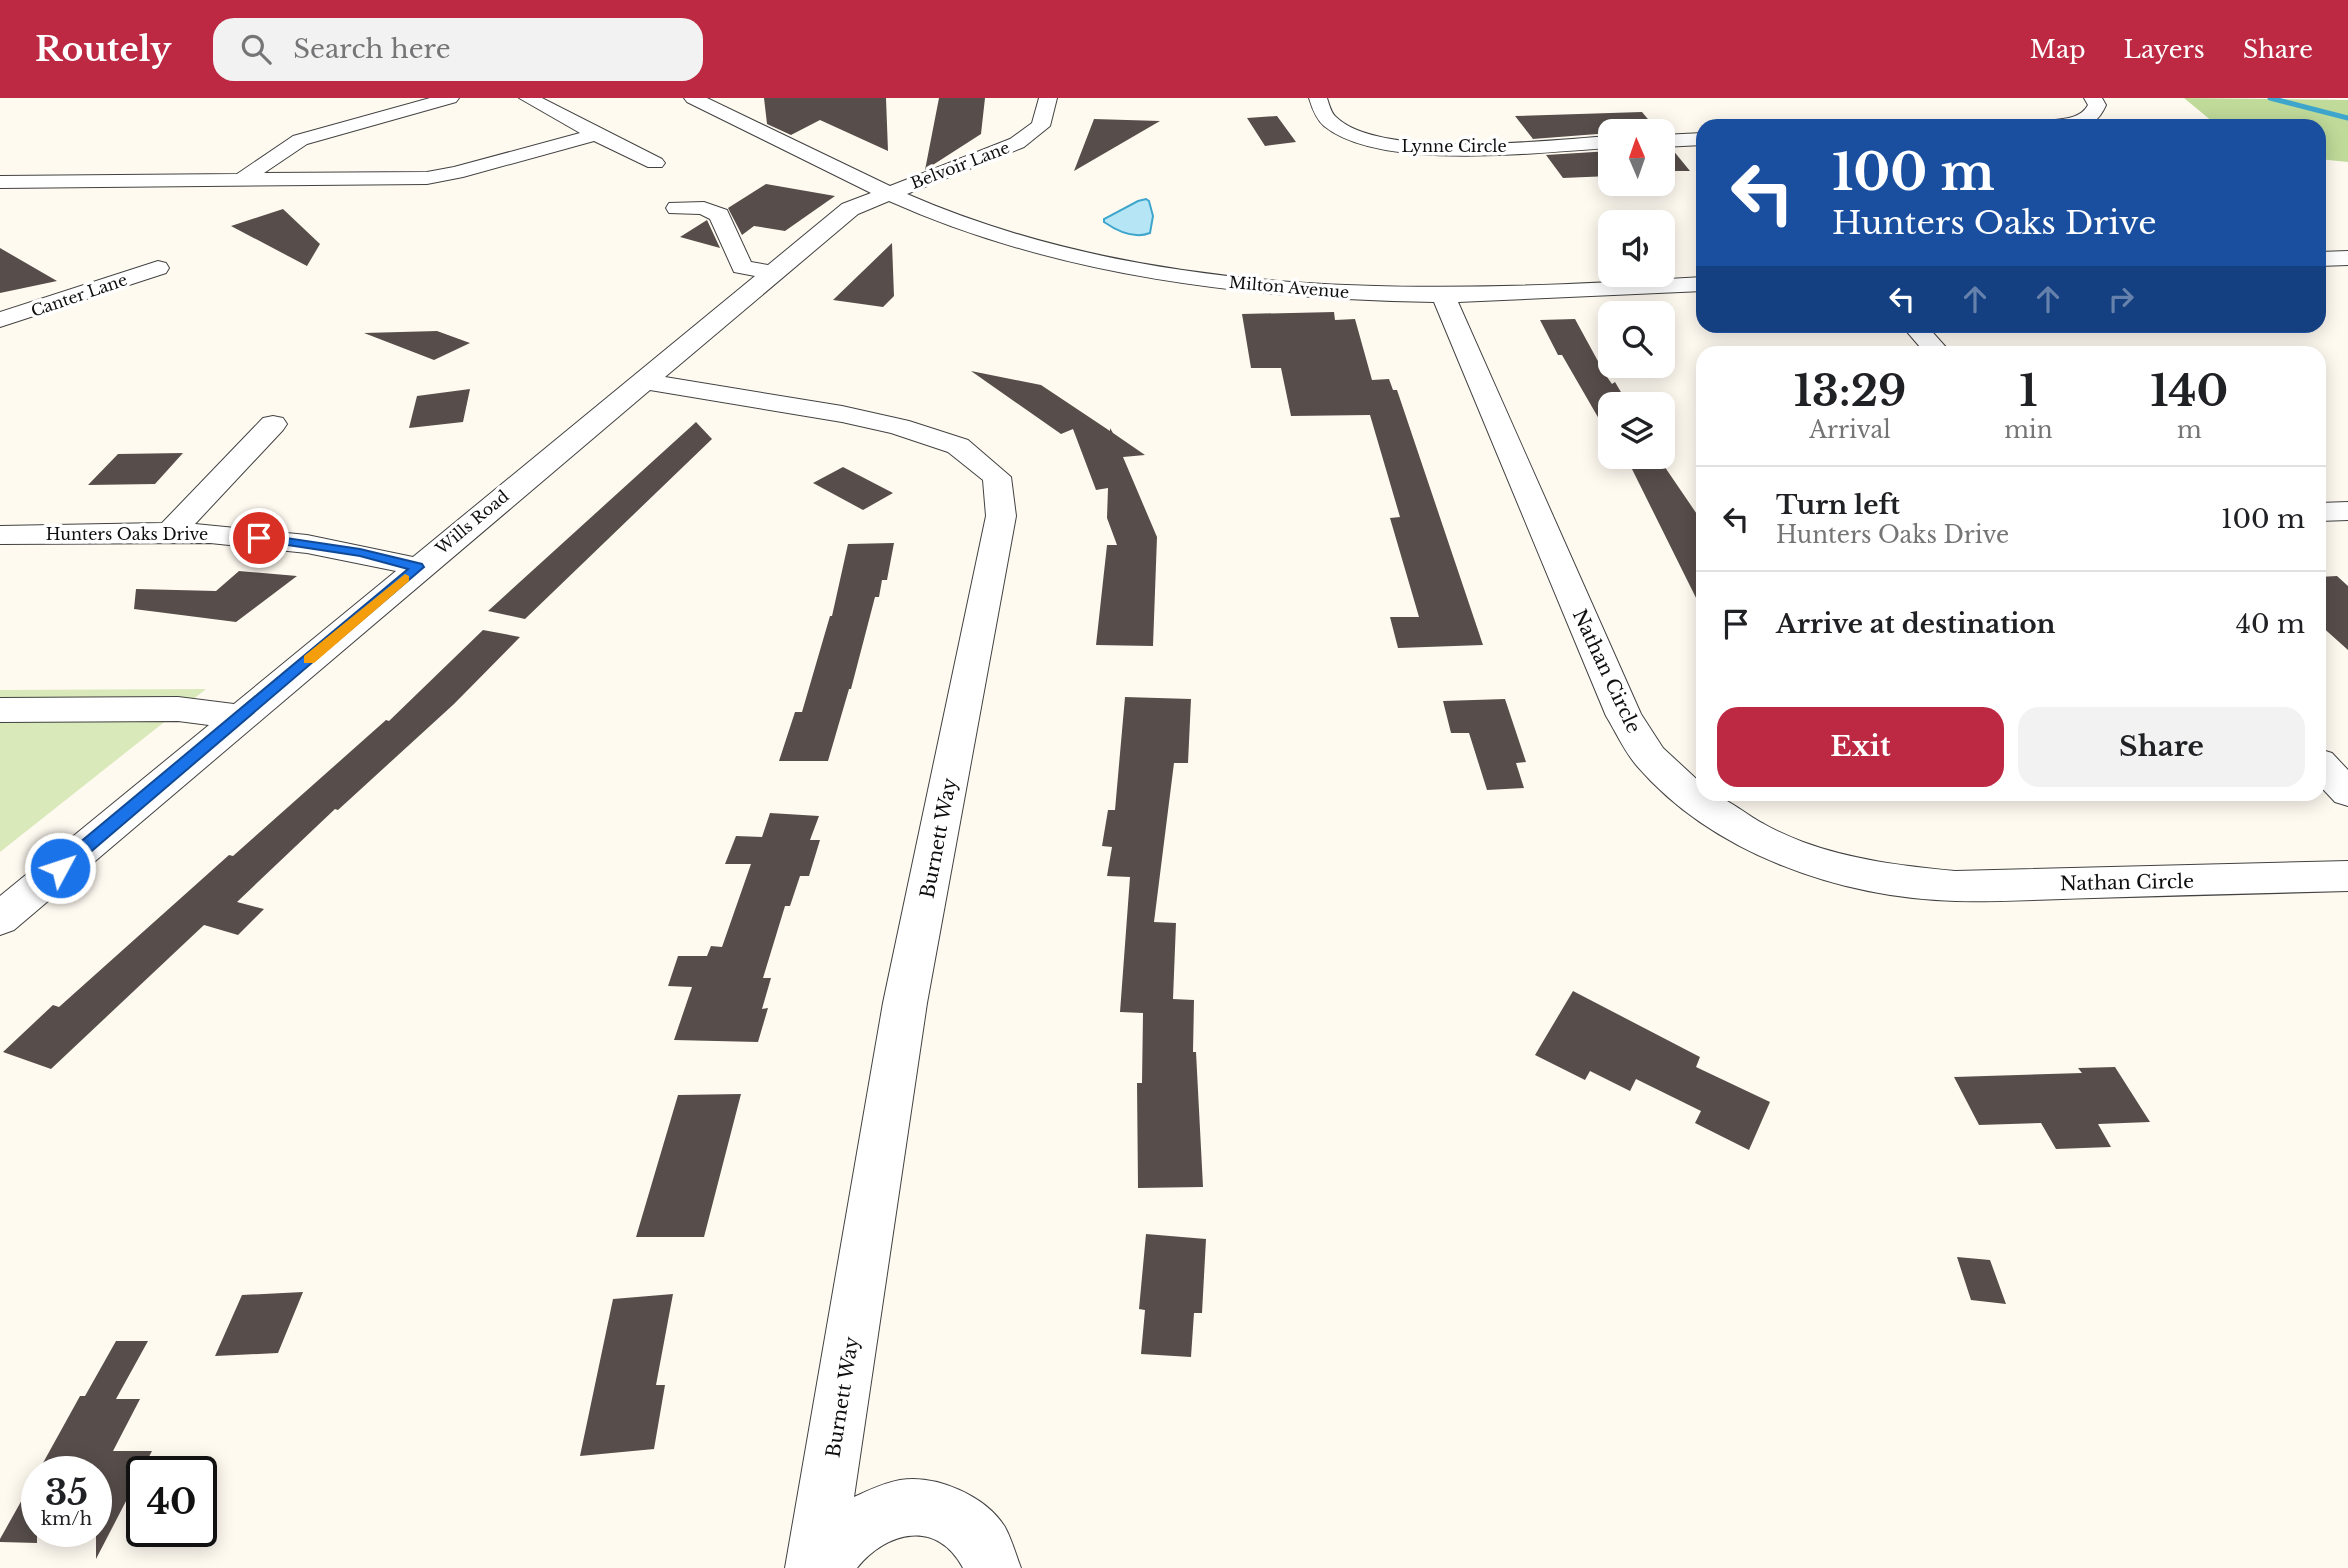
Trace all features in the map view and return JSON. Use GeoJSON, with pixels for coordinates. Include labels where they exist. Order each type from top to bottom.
{"type":"FeatureCollection","features":[{"type":"Feature","properties":{"kind":"street"},"geometry":{"type":"LineString","coordinates":[[241,180],[300,140],[450,98]]}},
{"type":"Feature","properties":{"kind":"street"},"geometry":{"type":"LineString","coordinates":[[528,98],[654,163]]}},
{"type":"Feature","properties":{"kind":"street","name":"Milton Avenue"},"geometry":{"type":"LineString","coordinates":[[693,98],[888,192],[980,229],[1113,263],[1272,286],[1443,295],[1696,284]]}},
{"type":"Feature","properties":{"kind":"street","name":"Belvoir Lane"},"geometry":{"type":"LineString","coordinates":[[888,192],[1017,143],[1041,126],[1048,98]]}},
{"type":"Feature","properties":{"kind":"street","name":"Lynne Circle"},"geometry":{"type":"LineString","coordinates":[[1318,98],[1325,117],[1332,123],[1358,138],[1385,145],[1444,148],[1598,142]]}},
{"type":"Feature","properties":{"kind":"street"},"geometry":{"type":"LineString","coordinates":[[2087,119],[2095,113],[2097,105],[2093,98]]}},
{"type":"Feature","properties":{"kind":"street"},"geometry":{"type":"LineString","coordinates":[[0,181],[427,178],[456,173],[597,134]]}},
{"type":"Feature","properties":{"kind":"street"},"geometry":{"type":"LineString","coordinates":[[1675,140],[1696,139]]}},
{"type":"Feature","properties":{"kind":"street","name":"Wills Road"},"geometry":{"type":"LineString","coordinates":[[0,919],[418,567],[850,209],[888,192]]}},
{"type":"Feature","properties":{"kind":"street"},"geometry":{"type":"LineString","coordinates":[[677,208],[704,208],[719,215],[742,267],[773,273]]}},
{"type":"Feature","properties":{"kind":"street"},"geometry":{"type":"LineString","coordinates":[[2326,259],[2348,258]]}},
{"type":"Feature","properties":{"kind":"street","name":"Canter Lane"},"geometry":{"type":"LineString","coordinates":[[0,320],[158,268]]}},
{"type":"Feature","properties":{"kind":"street","name":"Nathan Circle"},"geometry":{"type":"LineString","coordinates":[[1443,295],[1624,716],[1648,755],[1696,800]]}},
{"type":"Feature","properties":{"kind":"street"},"geometry":{"type":"LineString","coordinates":[[1920,333],[1933,346]]}},
{"type":"Feature","properties":{"kind":"street","name":"Burnett Way"},"geometry":{"type":"LineString","coordinates":[[642,381],[842,414],[899,427],[958,446],[997,477],[1001,516],[905,1003],[814,1568]]}},
{"type":"Feature","properties":{"kind":"street"},"geometry":{"type":"LineString","coordinates":[[170,533],[273,424]]}},
{"type":"Feature","properties":{"kind":"street"},"geometry":{"type":"LineString","coordinates":[[2326,512],[2348,511]]}},
{"type":"Feature","properties":{"kind":"street","name":"Hunters Oaks Drive"},"geometry":{"type":"LineString","coordinates":[[0,535],[170,533],[238,536],[300,542],[360,552],[418,567]]}},
{"type":"Feature","properties":{"kind":"street"},"geometry":{"type":"LineString","coordinates":[[0,710],[178,709],[241,717]]}},
{"type":"Feature","properties":{"kind":"street"},"geometry":{"type":"LineString","coordinates":[[2326,769],[2348,793]]}},
{"type":"Feature","properties":{"kind":"street","name":"Nathan Circle"},"geometry":{"type":"LineString","coordinates":[[1697,801],[1735,827],[1787,852],[1844,871],[1908,884],[1955,886],[2348,876]]}},
{"type":"Feature","properties":{"kind":"street"},"geometry":{"type":"LineString","coordinates":[[821,1568],[840,1541],[867,1520],[896,1508],[926,1507],[954,1517],[976,1536],[992,1568]]}},
{"type":"Feature","properties":{"kind":"green space"},"geometry":{"type":"Polygon","coordinates":[[[2184,98],[2348,100],[2348,162],[2326,160],[2326,119],[2209,119],[2184,98]]]}},
{"type":"Feature","properties":{"kind":"green space"},"geometry":{"type":"Polygon","coordinates":[[[206,689],[0,852],[0,690],[206,689]]]}},
{"type":"Feature","properties":{"kind":"water"},"geometry":{"type":"Polygon","coordinates":[[[1146,199],[1153,216],[1150,233],[1126,233],[1104,222],[1104,219],[1146,199]]]}},
{"type":"Feature","properties":{"kind":"building"},"geometry":{"type":"Polygon","coordinates":[[[764,98],[886,98],[888,151],[820,120],[791,135],[767,124],[764,98]]]}},
{"type":"Feature","properties":{"kind":"building"},"geometry":{"type":"Polygon","coordinates":[[[939,98],[985,98],[981,134],[925,170],[939,98]]]}},
{"type":"Feature","properties":{"kind":"building"},"geometry":{"type":"Polygon","coordinates":[[[1642,112],[1648,119],[1598,119],[1598,134],[1533,139],[1515,116],[1642,112]]]}},
{"type":"Feature","properties":{"kind":"building"},"geometry":{"type":"Polygon","coordinates":[[[1277,116],[1296,142],[1265,146],[1247,118],[1277,116]]]}},
{"type":"Feature","properties":{"kind":"building"},"geometry":{"type":"Polygon","coordinates":[[[1094,119],[1160,121],[1074,171],[1094,119]]]}},
{"type":"Feature","properties":{"kind":"building"},"geometry":{"type":"Polygon","coordinates":[[[1598,152],[1598,177],[1563,178],[1546,155],[1598,152]]]}},
{"type":"Feature","properties":{"kind":"building"},"geometry":{"type":"Polygon","coordinates":[[[1675,153],[1690,171],[1675,171],[1675,153]]]}},
{"type":"Feature","properties":{"kind":"building"},"geometry":{"type":"Polygon","coordinates":[[[766,184],[835,196],[785,231],[754,226],[742,235],[728,208],[766,184]]]}},
{"type":"Feature","properties":{"kind":"building"},"geometry":{"type":"Polygon","coordinates":[[[283,209],[320,244],[307,266],[231,226],[283,209]]]}},
{"type":"Feature","properties":{"kind":"building"},"geometry":{"type":"Polygon","coordinates":[[[707,220],[720,248],[680,237],[707,220]]]}},
{"type":"Feature","properties":{"kind":"building"},"geometry":{"type":"Polygon","coordinates":[[[892,243],[894,296],[883,307],[833,300],[892,243]]]}},
{"type":"Feature","properties":{"kind":"building"},"geometry":{"type":"Polygon","coordinates":[[[0,248],[57,281],[0,293],[0,248]]]}},
{"type":"Feature","properties":{"kind":"building"},"geometry":{"type":"Polygon","coordinates":[[[1334,312],[1335,320],[1355,319],[1372,380],[1389,379],[1393,390],[1397,390],[1483,645],[1398,648],[1390,617],[1419,617],[1390,518],[1400,517],[1370,415],[1291,416],[1281,368],[1251,368],[1242,314],[1334,312]]]}},
{"type":"Feature","properties":{"kind":"building"},"geometry":{"type":"Polygon","coordinates":[[[1575,319],[1598,361],[1598,378],[1608,378],[1612,384],[1615,382],[1621,392],[1598,392],[1598,417],[1562,355],[1558,355],[1540,320],[1575,319]]]}},
{"type":"Feature","properties":{"kind":"building"},"geometry":{"type":"Polygon","coordinates":[[[437,331],[470,343],[434,360],[364,333],[437,331]]]}},
{"type":"Feature","properties":{"kind":"building"},"geometry":{"type":"Polygon","coordinates":[[[971,371],[1041,385],[1110,431],[1110,428],[1113,433],[1145,455],[1123,457],[1157,537],[1153,646],[1096,645],[1107,545],[1117,545],[1107,518],[1108,488],[1096,490],[1073,429],[1061,434],[971,371]]]}},
{"type":"Feature","properties":{"kind":"building"},"geometry":{"type":"Polygon","coordinates":[[[470,389],[463,422],[409,428],[417,396],[470,389]]]}},
{"type":"Feature","properties":{"kind":"building"},"geometry":{"type":"Polygon","coordinates":[[[696,422],[712,439],[525,619],[488,611],[696,422]]]}},
{"type":"Feature","properties":{"kind":"building"},"geometry":{"type":"Polygon","coordinates":[[[183,453],[155,484],[88,485],[118,454],[183,453]]]}},
{"type":"Feature","properties":{"kind":"building"},"geometry":{"type":"Polygon","coordinates":[[[843,467],[893,493],[863,510],[813,483],[843,467]]]}},
{"type":"Feature","properties":{"kind":"building"},"geometry":{"type":"Polygon","coordinates":[[[1632,469],[1666,469],[1696,513],[1696,598],[1632,469]]]}},
{"type":"Feature","properties":{"kind":"building"},"geometry":{"type":"Polygon","coordinates":[[[894,543],[887,580],[882,580],[879,597],[875,597],[851,689],[828,761],[779,761],[795,712],[802,712],[832,616],[848,544],[894,543]]]}},
{"type":"Feature","properties":{"kind":"building"},"geometry":{"type":"Polygon","coordinates":[[[239,571],[297,576],[236,622],[134,609],[136,589],[216,591],[239,571]]]}},
{"type":"Feature","properties":{"kind":"building"},"geometry":{"type":"Polygon","coordinates":[[[2337,576],[2348,586],[2348,650],[2326,630],[2326,577],[2337,576]]]}},
{"type":"Feature","properties":{"kind":"building"},"geometry":{"type":"Polygon","coordinates":[[[483,630],[520,637],[454,704],[338,810],[335,809],[237,902],[264,909],[238,935],[204,925],[51,1069],[3,1052],[53,1005],[59,1007],[229,855],[233,856],[386,720],[389,721],[483,630]]]}},
{"type":"Feature","properties":{"kind":"building"},"geometry":{"type":"Polygon","coordinates":[[[1125,697],[1191,699],[1188,763],[1174,763],[1154,922],[1176,923],[1173,999],[1194,1000],[1193,1052],[1196,1052],[1203,1187],[1138,1188],[1137,1083],[1142,1083],[1143,1013],[1120,1012],[1130,877],[1107,876],[1112,847],[1102,846],[1108,810],[1115,810],[1125,697]]]}},
{"type":"Feature","properties":{"kind":"building"},"geometry":{"type":"Polygon","coordinates":[[[1505,699],[1526,762],[1516,763],[1524,788],[1487,790],[1469,733],[1451,733],[1443,701],[1505,699]]]}},
{"type":"Feature","properties":{"kind":"building"},"geometry":{"type":"Polygon","coordinates":[[[770,813],[819,816],[810,840],[820,840],[809,876],[800,876],[790,906],[785,906],[763,978],[771,978],[762,1009],[768,1008],[758,1042],[674,1040],[692,987],[668,986],[678,956],[707,956],[711,946],[722,947],[751,864],[725,864],[736,836],[762,837],[770,813]]]}},
{"type":"Feature","properties":{"kind":"building"},"geometry":{"type":"Polygon","coordinates":[[[1573,991],[1700,1057],[1696,1067],[1770,1102],[1749,1150],[1695,1123],[1701,1111],[1636,1079],[1630,1091],[1590,1071],[1585,1080],[1535,1055],[1573,991]]]}},
{"type":"Feature","properties":{"kind":"building"},"geometry":{"type":"Polygon","coordinates":[[[2115,1067],[2150,1122],[2098,1124],[2111,1147],[2056,1149],[2041,1123],[1979,1125],[1954,1077],[2082,1073],[2078,1068],[2115,1067]]]}},
{"type":"Feature","properties":{"kind":"building"},"geometry":{"type":"Polygon","coordinates":[[[741,1094],[704,1237],[636,1237],[678,1095],[741,1094]]]}},
{"type":"Feature","properties":{"kind":"building"},"geometry":{"type":"Polygon","coordinates":[[[1146,1234],[1206,1239],[1202,1313],[1194,1313],[1191,1357],[1141,1354],[1145,1310],[1139,1309],[1146,1234]]]}},
{"type":"Feature","properties":{"kind":"building"},"geometry":{"type":"Polygon","coordinates":[[[1957,1257],[1990,1260],[2006,1304],[1971,1300],[1957,1257]]]}},
{"type":"Feature","properties":{"kind":"building"},"geometry":{"type":"Polygon","coordinates":[[[303,1292],[278,1353],[215,1356],[242,1295],[303,1292]]]}},
{"type":"Feature","properties":{"kind":"building"},"geometry":{"type":"Polygon","coordinates":[[[673,1294],[656,1385],[665,1385],[654,1449],[580,1456],[613,1299],[673,1294]]]}},
{"type":"Feature","properties":{"kind":"building"},"geometry":{"type":"Polygon","coordinates":[[[116,1341],[148,1341],[116,1399],[140,1399],[113,1451],[152,1451],[149,1456],[126,1456],[126,1501],[112,1528],[112,1456],[47,1456],[80,1396],[85,1396],[116,1341]]]}},
{"type":"Feature","properties":{"kind":"building"},"geometry":{"type":"Polygon","coordinates":[[[21,1502],[21,1543],[0,1542],[21,1502]]]}},
{"type":"Feature","properties":{"kind":"building"},"geometry":{"type":"Polygon","coordinates":[[[96,1547],[102,1547],[96,1559],[96,1547]]]}},
{"type":"Feature","properties":{"kind":"waterway"},"geometry":{"type":"LineString","coordinates":[[2270,98],[2348,118]]}},
{"type":"Feature","properties":{"kind":"slow traffic"},"geometry":{"type":"LineString","coordinates":[[309,660],[405,578]]}},
{"type":"Feature","properties":{"kind":"route"},"geometry":{"type":"LineString","coordinates":[[60,868],[418,567],[360,552],[259,538]]}}]}
